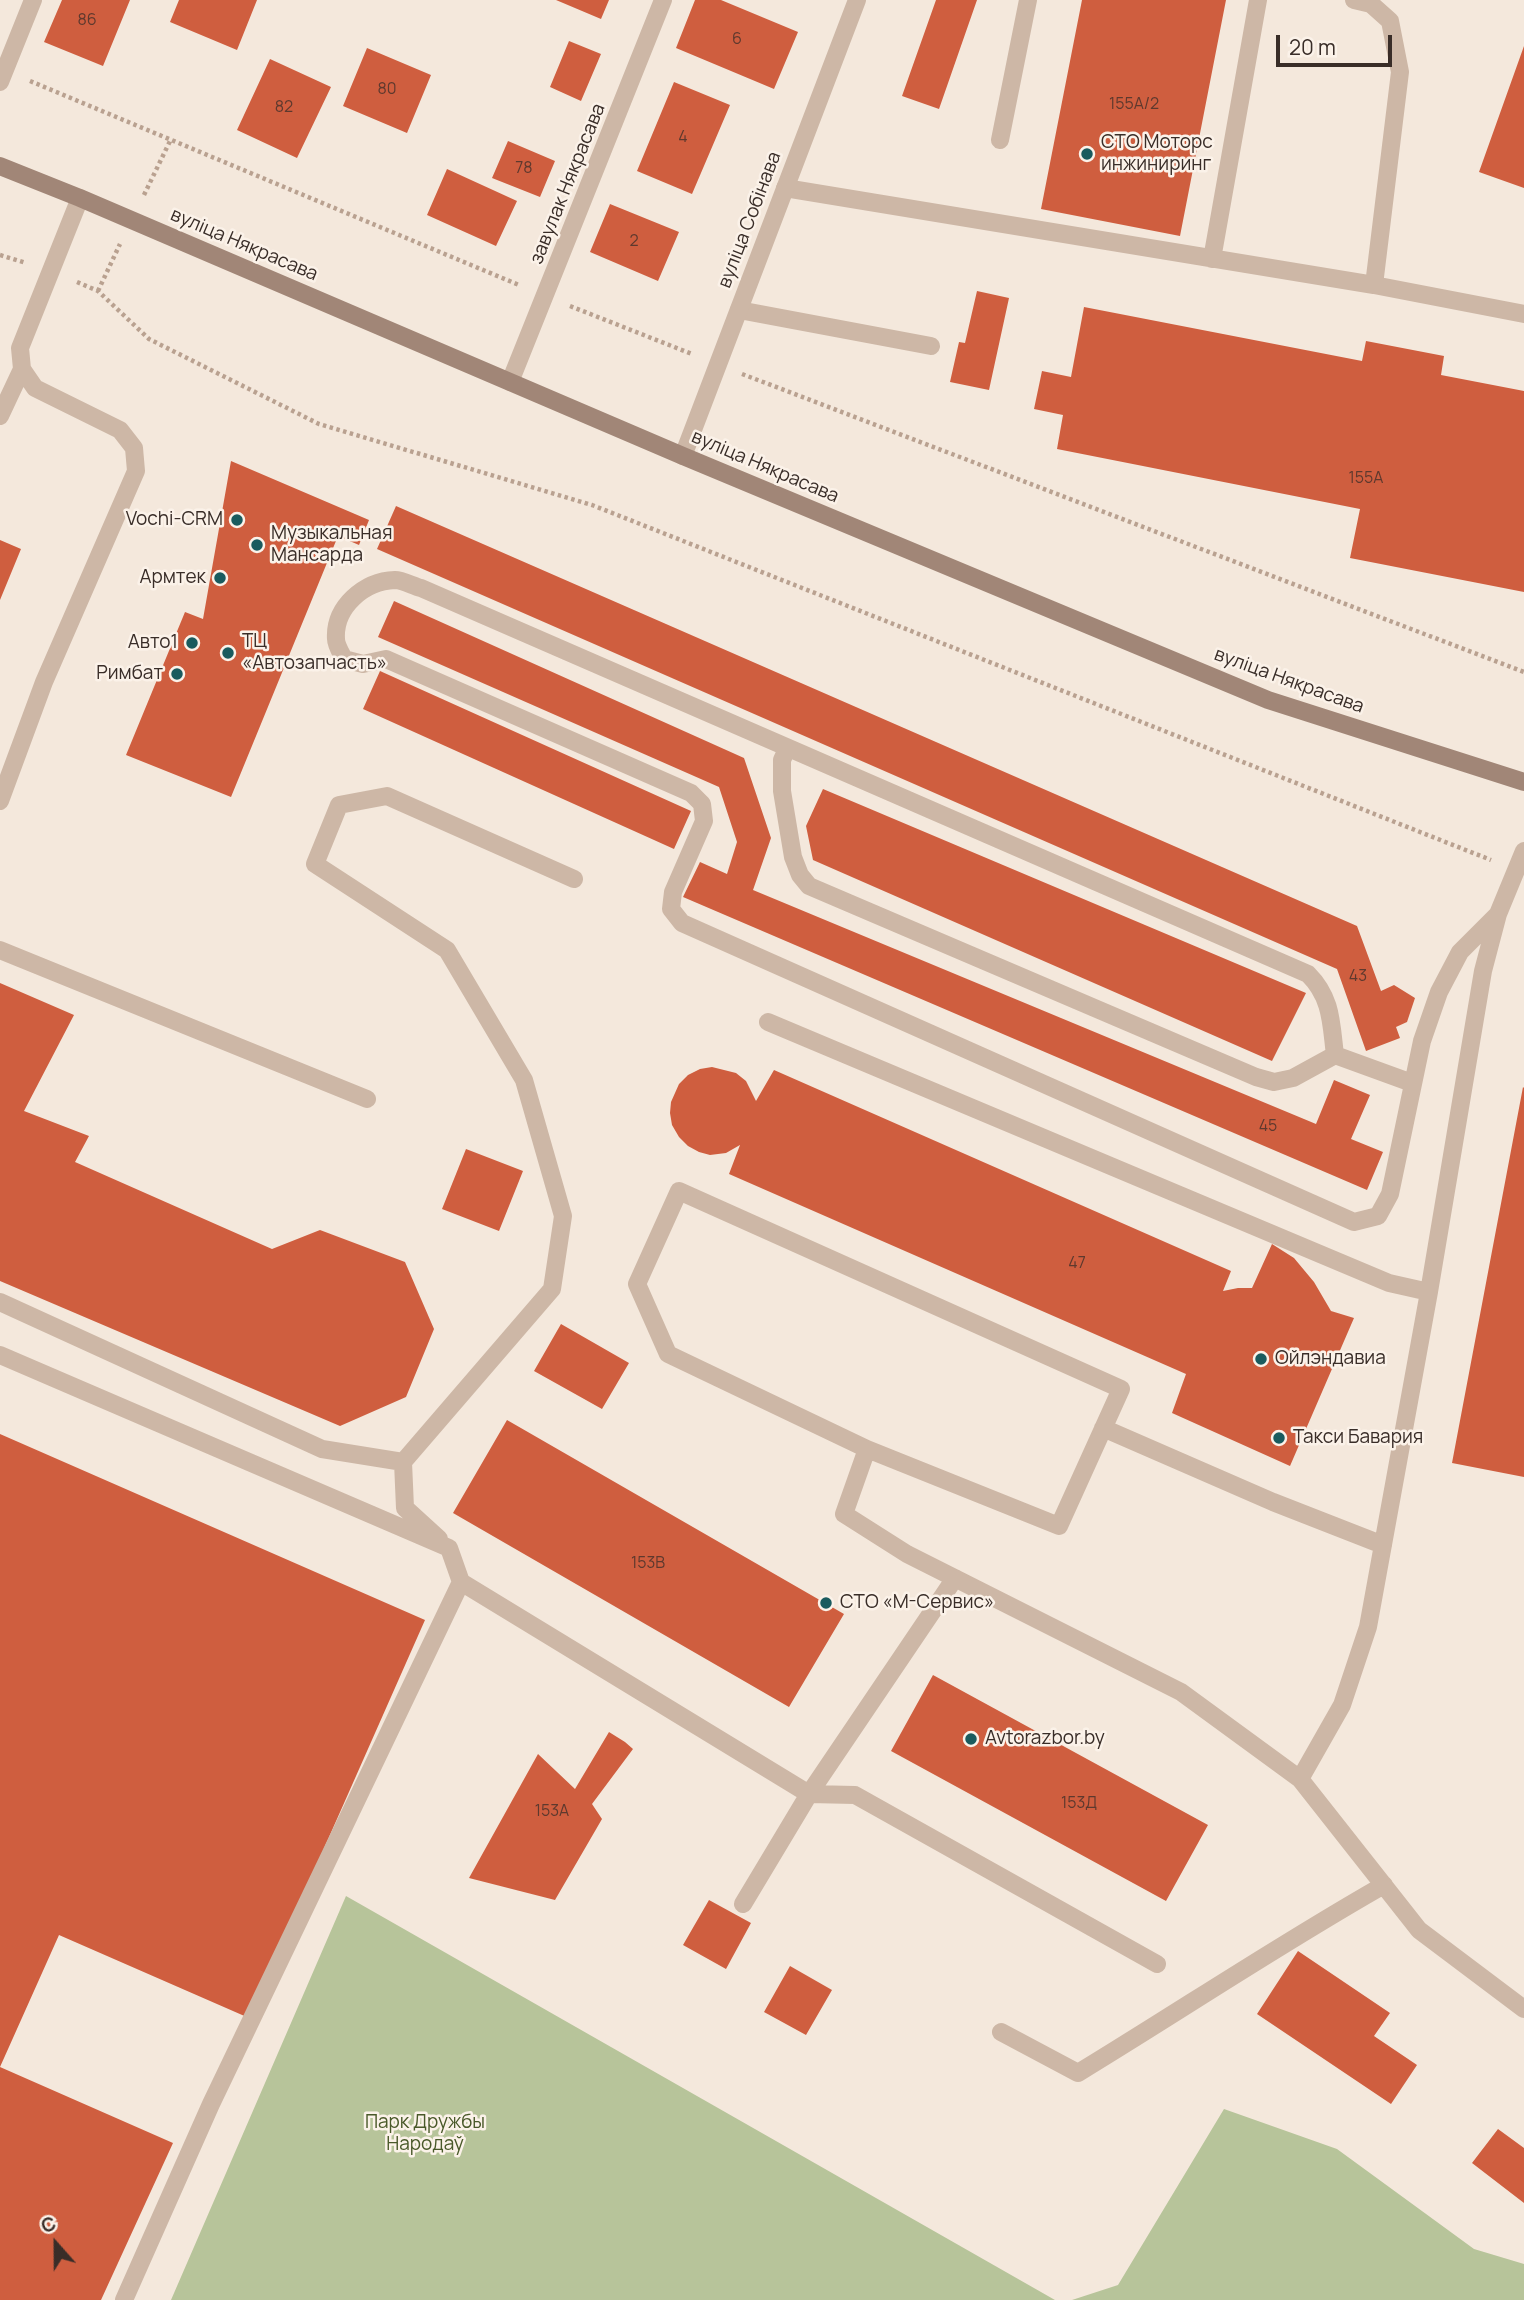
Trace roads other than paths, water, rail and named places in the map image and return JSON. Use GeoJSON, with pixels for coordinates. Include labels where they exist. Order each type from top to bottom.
{"type":"FeatureCollection","features":[{"type":"Feature","properties":{"kind":"main road","name":"вуліца Някрасава"},"geometry":{"type":"LineString","coordinates":[[0,166],[683,456],[1268,699],[1524,782]]}},
{"type":"Feature","properties":{"kind":"street"},"geometry":{"type":"LineString","coordinates":[[3,76],[33,0]]}},
{"type":"Feature","properties":{"kind":"street","name":"завулак Някрасава"},"geometry":{"type":"LineString","coordinates":[[510,382],[663,0]]}},
{"type":"Feature","properties":{"kind":"street","name":"вуліца Собінава"},"geometry":{"type":"LineString","coordinates":[[683,456],[857,0]]}},
{"type":"Feature","properties":{"kind":"street"},"geometry":{"type":"LineString","coordinates":[[1000,140],[1028,0]]}},
{"type":"Feature","properties":{"kind":"street"},"geometry":{"type":"LineString","coordinates":[[1212,259],[1258,0]]}},
{"type":"Feature","properties":{"kind":"street"},"geometry":{"type":"LineString","coordinates":[[1353,0],[1371,4],[1390,21],[1400,72],[1374,285]]}},
{"type":"Feature","properties":{"kind":"street"},"geometry":{"type":"LineString","coordinates":[[785,188],[1374,285],[1524,314]]}},
{"type":"Feature","properties":{"kind":"street"},"geometry":{"type":"LineString","coordinates":[[0,801],[44,682],[136,471],[134,448],[120,430],[35,388],[22,369],[20,348],[80,198]]}},
{"type":"Feature","properties":{"kind":"street"},"geometry":{"type":"LineString","coordinates":[[739,310],[931,346]]}},
{"type":"Feature","properties":{"kind":"street"},"geometry":{"type":"LineString","coordinates":[[0,416],[22,369]]}},
{"type":"Feature","properties":{"kind":"street"},"geometry":{"type":"LineString","coordinates":[[1335,1055],[1328,1004],[1320,986],[1308,974],[397,580],[373,584],[351,599],[337,618],[335,641],[344,659],[363,664],[386,659],[691,793],[702,804],[704,821],[673,892],[671,909],[682,923],[1353,1222],[1378,1216],[1390,1194],[1422,1041],[1439,992],[1461,952],[1498,914]]}},
{"type":"Feature","properties":{"kind":"street"},"geometry":{"type":"LineString","coordinates":[[787,749],[782,760],[782,791],[793,857],[800,875],[809,886],[1256,1077],[1274,1082],[1293,1078],[1335,1055],[1412,1083]]}},
{"type":"Feature","properties":{"kind":"street"},"geometry":{"type":"LineString","coordinates":[[575,879],[387,796],[339,804],[315,864],[447,950],[524,1080],[563,1216],[552,1289],[403,1462],[405,1508],[449,1548],[461,1582],[809,1794],[855,1795],[1157,1965]]}},
{"type":"Feature","properties":{"kind":"street"},"geometry":{"type":"LineString","coordinates":[[1300,1779],[1342,1705],[1368,1627],[1429,1292],[1483,971],[1498,914],[1524,851]]}},
{"type":"Feature","properties":{"kind":"street"},"geometry":{"type":"LineString","coordinates":[[0,950],[367,1100]]}},
{"type":"Feature","properties":{"kind":"street"},"geometry":{"type":"LineString","coordinates":[[768,1022],[1390,1283],[1429,1292]]}},
{"type":"Feature","properties":{"kind":"street"},"geometry":{"type":"LineString","coordinates":[[679,1191],[1121,1389],[1059,1526],[867,1449],[668,1354],[636,1284],[679,1191]]}},
{"type":"Feature","properties":{"kind":"street"},"geometry":{"type":"LineString","coordinates":[[0,1302],[322,1449],[403,1462]]}},
{"type":"Feature","properties":{"kind":"street"},"geometry":{"type":"LineString","coordinates":[[0,1355],[449,1548]]}},
{"type":"Feature","properties":{"kind":"street"},"geometry":{"type":"LineString","coordinates":[[1103,1428],[1273,1502],[1383,1545]]}},
{"type":"Feature","properties":{"kind":"street"},"geometry":{"type":"LineString","coordinates":[[867,1449],[844,1514],[906,1554],[1181,1692],[1300,1779],[1419,1930],[1524,2009]]}},
{"type":"Feature","properties":{"kind":"street"},"geometry":{"type":"LineString","coordinates":[[743,1904],[809,1794],[955,1578]]}},
{"type":"Feature","properties":{"kind":"street"},"geometry":{"type":"LineString","coordinates":[[124,2300],[211,2104],[461,1582]]}},
{"type":"Feature","properties":{"kind":"street"},"geometry":{"type":"LineString","coordinates":[[1001,2032],[1078,2073],[1294,1936],[1384,1885]]}},
{"type":"Feature","properties":{"kind":"place","name":"СТО Моторс инжиниринг"},"geometry":{"type":"Point","coordinates":[1087,154]}},
{"type":"Feature","properties":{"kind":"place","name":"Vochi-CRM"},"geometry":{"type":"Point","coordinates":[237,520]}},
{"type":"Feature","properties":{"kind":"place","name":"Музыкальная Мансарда"},"geometry":{"type":"Point","coordinates":[257,545]}},
{"type":"Feature","properties":{"kind":"place","name":"Армтек"},"geometry":{"type":"Point","coordinates":[220,578]}},
{"type":"Feature","properties":{"kind":"place","name":"Авто1"},"geometry":{"type":"Point","coordinates":[192,643]}},
{"type":"Feature","properties":{"kind":"place","name":"ТЦ «Автозапчасть»"},"geometry":{"type":"Point","coordinates":[228,653]}},
{"type":"Feature","properties":{"kind":"place","name":"Римбат"},"geometry":{"type":"Point","coordinates":[177,674]}},
{"type":"Feature","properties":{"kind":"place","name":"Ойлэндавиа"},"geometry":{"type":"Point","coordinates":[1261,1359]}},
{"type":"Feature","properties":{"kind":"place","name":"Такси Бавария"},"geometry":{"type":"Point","coordinates":[1279,1438]}},
{"type":"Feature","properties":{"kind":"place","name":"СТО «М-Сервис»"},"geometry":{"type":"Point","coordinates":[826,1603]}},
{"type":"Feature","properties":{"kind":"place","name":"Avtorazbor.by"},"geometry":{"type":"Point","coordinates":[971,1739]}},
{"type":"Feature","properties":{"kind":"park label","name":"Парк Дружбы Народаў"},"geometry":{"type":"Point","coordinates":[425,2134]}}]}
